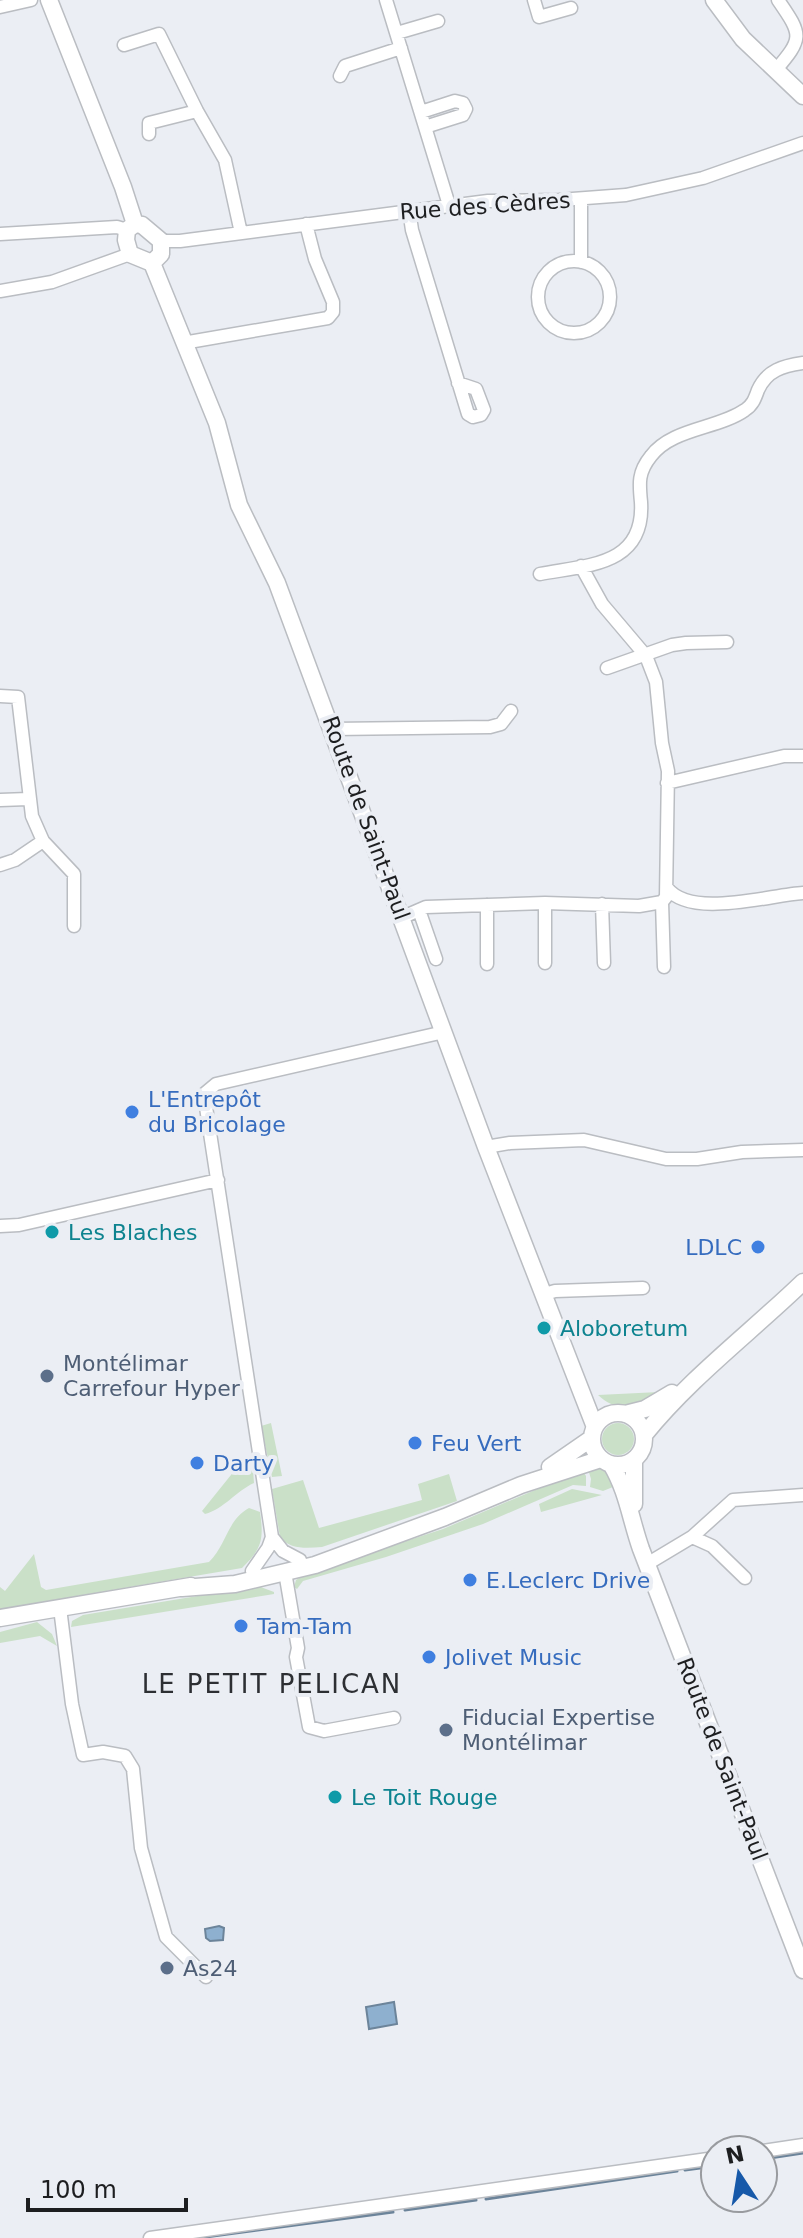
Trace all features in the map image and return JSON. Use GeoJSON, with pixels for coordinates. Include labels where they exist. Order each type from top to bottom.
{"type":"FeatureCollection","features":[{"type":"Feature","properties":{"kind":"street"},"geometry":{"type":"LineString","coordinates":[[0,7],[31,0]]}},
{"type":"Feature","properties":{"kind":"street"},"geometry":{"type":"LineString","coordinates":[[49,0],[123,187],[131,227],[126,240],[130,254]]}},
{"type":"Feature","properties":{"kind":"street"},"geometry":{"type":"LineString","coordinates":[[386,0],[449,205]]}},
{"type":"Feature","properties":{"kind":"street"},"geometry":{"type":"LineString","coordinates":[[534,0],[535,19],[571,8]]}},
{"type":"Feature","properties":{"kind":"street"},"geometry":{"type":"LineString","coordinates":[[714,0],[743,39],[803,96]]}},
{"type":"Feature","properties":{"kind":"street"},"geometry":{"type":"LineString","coordinates":[[775,71],[798,48],[801,37],[797,24],[778,0]]}},
{"type":"Feature","properties":{"kind":"street"},"geometry":{"type":"LineString","coordinates":[[397,33],[438,21]]}},
{"type":"Feature","properties":{"kind":"street"},"geometry":{"type":"LineString","coordinates":[[124,45],[159,34],[225,160],[241,233]]}},
{"type":"Feature","properties":{"kind":"street"},"geometry":{"type":"LineString","coordinates":[[340,76],[345,66],[401,48]]}},
{"type":"Feature","properties":{"kind":"street"},"geometry":{"type":"LineString","coordinates":[[421,112],[455,101],[463,103],[466,109],[463,115],[425,127]]}},
{"type":"Feature","properties":{"kind":"street"},"geometry":{"type":"LineString","coordinates":[[149,134],[149,123],[197,111]]}},
{"type":"Feature","properties":{"kind":"street","name":"Rue des Cèdres"},"geometry":{"type":"LineString","coordinates":[[161,241],[488,201],[626,195],[674,186],[803,143]]}},
{"type":"Feature","properties":{"kind":"street"},"geometry":{"type":"LineString","coordinates":[[581,199],[581,262]]}},
{"type":"Feature","properties":{"kind":"street"},"geometry":{"type":"LineString","coordinates":[[409,210],[412,230],[458,383]]}},
{"type":"Feature","properties":{"kind":"street"},"geometry":{"type":"LineString","coordinates":[[183,343],[328,318],[333,312],[333,302],[315,259],[306,224]]}},
{"type":"Feature","properties":{"kind":"street"},"geometry":{"type":"LineString","coordinates":[[0,234],[142,225],[161,241],[161,254],[152,263],[130,254],[52,282],[0,291]]}},
{"type":"Feature","properties":{"kind":"street"},"geometry":{"type":"LineString","coordinates":[[581,262],[605,278],[610,292],[609,307],[602,320],[590,329],[568,332],[549,322],[541,310],[539,295],[543,281],[552,269],[566,263],[581,262]]}},
{"type":"Feature","properties":{"kind":"street","name":"Route de Saint-Paul"},"geometry":{"type":"LineString","coordinates":[[152,263],[217,423],[239,505],[277,583],[333,729],[486,1147],[577,1376],[594,1432]]}},
{"type":"Feature","properties":{"kind":"street"},"geometry":{"type":"LineString","coordinates":[[540,574],[618,557],[632,541],[641,513],[638,484],[652,454],[665,443],[746,410],[768,375],[780,367],[803,363]]}},
{"type":"Feature","properties":{"kind":"street"},"geometry":{"type":"LineString","coordinates":[[581,566],[602,604],[646,656],[656,682],[668,771],[665,827],[667,888],[662,902],[664,967]]}},
{"type":"Feature","properties":{"kind":"street"},"geometry":{"type":"LineString","coordinates":[[607,668],[686,643],[727,642]]}},
{"type":"Feature","properties":{"kind":"street"},"geometry":{"type":"LineString","coordinates":[[0,696],[18,697],[32,816],[43,841],[74,874],[74,926]]}},
{"type":"Feature","properties":{"kind":"street"},"geometry":{"type":"LineString","coordinates":[[333,729],[490,727],[501,724],[511,711]]}},
{"type":"Feature","properties":{"kind":"street"},"geometry":{"type":"LineString","coordinates":[[667,783],[784,756],[803,756]]}},
{"type":"Feature","properties":{"kind":"street"},"geometry":{"type":"LineString","coordinates":[[0,800],[28,799]]}},
{"type":"Feature","properties":{"kind":"street"},"geometry":{"type":"LineString","coordinates":[[0,865],[15,860],[43,841]]}},
{"type":"Feature","properties":{"kind":"street"},"geometry":{"type":"LineString","coordinates":[[667,888],[680,900],[728,904],[803,893]]}},
{"type":"Feature","properties":{"kind":"street"},"geometry":{"type":"LineString","coordinates":[[403,917],[426,907],[545,903],[639,906],[662,902]]}},
{"type":"Feature","properties":{"kind":"street"},"geometry":{"type":"LineString","coordinates":[[545,903],[545,963]]}},
{"type":"Feature","properties":{"kind":"street"},"geometry":{"type":"LineString","coordinates":[[602,904],[604,963]]}},
{"type":"Feature","properties":{"kind":"street"},"geometry":{"type":"LineString","coordinates":[[487,905],[487,964]]}},
{"type":"Feature","properties":{"kind":"street"},"geometry":{"type":"LineString","coordinates":[[419,910],[436,959]]}},
{"type":"Feature","properties":{"kind":"street"},"geometry":{"type":"LineString","coordinates":[[252,1571],[272,1537],[204,1094],[216,1084],[444,1032]]}},
{"type":"Feature","properties":{"kind":"street"},"geometry":{"type":"LineString","coordinates":[[486,1147],[522,1142],[584,1140],[666,1159],[803,1150]]}},
{"type":"Feature","properties":{"kind":"street"},"geometry":{"type":"LineString","coordinates":[[0,1226],[19,1225],[218,1180]]}},
{"type":"Feature","properties":{"kind":"street"},"geometry":{"type":"LineString","coordinates":[[182,1588],[235,1584],[315,1565],[521,1485],[606,1461],[623,1465],[634,1460],[641,1451],[644,1435],[661,1413],[803,1282]]}},
{"type":"Feature","properties":{"kind":"street"},"geometry":{"type":"LineString","coordinates":[[545,1294],[643,1288]]}},
{"type":"Feature","properties":{"kind":"street"},"geometry":{"type":"LineString","coordinates":[[521,1485],[594,1432],[603,1418],[662,1400],[710,1367]]}},
{"type":"Feature","properties":{"kind":"street","name":"Route de Saint-Paul"},"geometry":{"type":"LineString","coordinates":[[577,1376],[595,1401],[619,1414]]}},
{"type":"Feature","properties":{"kind":"street"},"geometry":{"type":"LineString","coordinates":[[619,1414],[635,1419],[644,1435]]}},
{"type":"Feature","properties":{"kind":"street"},"geometry":{"type":"LineString","coordinates":[[594,1432],[594,1449],[606,1461]]}},
{"type":"Feature","properties":{"kind":"street","name":"Route de Saint-Paul"},"geometry":{"type":"LineString","coordinates":[[634,1460],[634,1511],[644,1556]]}},
{"type":"Feature","properties":{"kind":"street","name":"Route de Saint-Paul"},"geometry":{"type":"LineString","coordinates":[[606,1461],[624,1488],[644,1556],[803,1970]]}},
{"type":"Feature","properties":{"kind":"street"},"geometry":{"type":"LineString","coordinates":[[644,1556],[692,1537],[733,1500],[803,1495]]}},
{"type":"Feature","properties":{"kind":"street"},"geometry":{"type":"LineString","coordinates":[[272,1537],[283,1551],[300,1560]]}},
{"type":"Feature","properties":{"kind":"street"},"geometry":{"type":"LineString","coordinates":[[692,1537],[712,1546],[745,1578]]}},
{"type":"Feature","properties":{"kind":"street"},"geometry":{"type":"LineString","coordinates":[[0,1621],[182,1588],[349,1551]]}},
{"type":"Feature","properties":{"kind":"street"},"geometry":{"type":"LineString","coordinates":[[285,1572],[298,1648],[296,1657],[305,1717],[309,1727],[324,1731],[394,1718]]}},
{"type":"Feature","properties":{"kind":"street"},"geometry":{"type":"LineString","coordinates":[[60,1608],[72,1704],[83,1755],[103,1752],[125,1756],[133,1769],[141,1848],[166,1937],[206,1977]]}},
{"type":"Feature","properties":{"kind":"street"},"geometry":{"type":"LineString","coordinates":[[779,2149],[803,2145]]}},
{"type":"Feature","properties":{"kind":"street"},"geometry":{"type":"LineString","coordinates":[[159,2237],[699,2160]]}},
{"type":"Feature","properties":{"kind":"green space"},"geometry":{"type":"Polygon","coordinates":[[[659,1392],[629,1406],[614,1405],[598,1395],[659,1392]]]}},
{"type":"Feature","properties":{"kind":"green space"},"geometry":{"type":"Polygon","coordinates":[[[271,1423],[282,1476],[272,1477],[261,1426],[271,1423]]]}},
{"type":"Feature","properties":{"kind":"green space"},"geometry":{"type":"Polygon","coordinates":[[[618,1423],[630,1427],[634,1439],[630,1451],[618,1455],[606,1451],[602,1439],[606,1427],[618,1423]]]}},
{"type":"Feature","properties":{"kind":"green space"},"geometry":{"type":"Polygon","coordinates":[[[252,1457],[254,1483],[205,1514],[202,1511],[243,1460],[252,1457]]]}},
{"type":"Feature","properties":{"kind":"green space"},"geometry":{"type":"Polygon","coordinates":[[[588,1469],[607,1472],[618,1485],[603,1491],[590,1487],[588,1469]]]}},
{"type":"Feature","properties":{"kind":"green space"},"geometry":{"type":"Polygon","coordinates":[[[582,1470],[586,1476],[586,1486],[573,1485],[483,1524],[303,1581],[297,1589],[294,1587],[296,1580],[305,1574],[443,1529],[582,1470]]]}},
{"type":"Feature","properties":{"kind":"green space"},"geometry":{"type":"Polygon","coordinates":[[[449,1474],[457,1501],[322,1547],[294,1546],[280,1537],[272,1489],[303,1480],[319,1528],[422,1500],[418,1484],[449,1474]]]}},
{"type":"Feature","properties":{"kind":"green space"},"geometry":{"type":"Polygon","coordinates":[[[572,1489],[602,1495],[541,1512],[539,1504],[572,1489]]]}},
{"type":"Feature","properties":{"kind":"green space"},"geometry":{"type":"Polygon","coordinates":[[[249,1508],[260,1512],[262,1529],[258,1549],[242,1568],[0,1609],[0,1587],[5,1591],[34,1554],[41,1587],[46,1590],[209,1562],[236,1519],[249,1508]]]}},
{"type":"Feature","properties":{"kind":"green space"},"geometry":{"type":"Polygon","coordinates":[[[258,1586],[274,1594],[71,1627],[72,1621],[83,1615],[258,1586]]]}},
{"type":"Feature","properties":{"kind":"green space"},"geometry":{"type":"Polygon","coordinates":[[[37,1622],[52,1634],[57,1646],[40,1636],[0,1643],[0,1632],[37,1622]]]}},
{"type":"Feature","properties":{"kind":"water"},"geometry":{"type":"Polygon","coordinates":[[[224,1928],[223,1940],[210,1941],[206,1938],[205,1929],[224,1928]]]}},
{"type":"Feature","properties":{"kind":"water"},"geometry":{"type":"Polygon","coordinates":[[[394,2002],[397,2024],[369,2029],[366,2007],[394,2002]]]}},
{"type":"Feature","properties":{"kind":"waterway"},"geometry":{"type":"LineString","coordinates":[[779,2157],[803,2153]]}},
{"type":"Feature","properties":{"kind":"waterway"},"geometry":{"type":"LineString","coordinates":[[685,2170],[699,2168]]}},
{"type":"Feature","properties":{"kind":"waterway"},"geometry":{"type":"LineString","coordinates":[[486,2199],[677,2171]]}},
{"type":"Feature","properties":{"kind":"waterway"},"geometry":{"type":"LineString","coordinates":[[405,2210],[476,2200]]}},
{"type":"Feature","properties":{"kind":"waterway"},"geometry":{"type":"LineString","coordinates":[[198,2238],[393,2212]]}},
{"type":"Feature","properties":{"kind":"place","name":"L'Entrepôt du Bricolage"},"geometry":{"type":"Point","coordinates":[132,1112]}},
{"type":"Feature","properties":{"kind":"place","name":"Les Blaches"},"geometry":{"type":"Point","coordinates":[52,1232]}},
{"type":"Feature","properties":{"kind":"place","name":"LDLC"},"geometry":{"type":"Point","coordinates":[758,1247]}},
{"type":"Feature","properties":{"kind":"place","name":"Aloboretum"},"geometry":{"type":"Point","coordinates":[544,1328]}},
{"type":"Feature","properties":{"kind":"place","name":"Montélimar Carrefour Hyper"},"geometry":{"type":"Point","coordinates":[47,1376]}},
{"type":"Feature","properties":{"kind":"place","name":"Feu Vert"},"geometry":{"type":"Point","coordinates":[415,1443]}},
{"type":"Feature","properties":{"kind":"place","name":"Darty"},"geometry":{"type":"Point","coordinates":[197,1463]}},
{"type":"Feature","properties":{"kind":"place","name":"E.Leclerc Drive"},"geometry":{"type":"Point","coordinates":[470,1580]}},
{"type":"Feature","properties":{"kind":"place","name":"Tam-Tam"},"geometry":{"type":"Point","coordinates":[241,1626]}},
{"type":"Feature","properties":{"kind":"place","name":"Jolivet Music"},"geometry":{"type":"Point","coordinates":[429,1657]}},
{"type":"Feature","properties":{"kind":"place","name":"Fiducial Expertise Montélimar"},"geometry":{"type":"Point","coordinates":[446,1730]}},
{"type":"Feature","properties":{"kind":"place","name":"Le Toit Rouge"},"geometry":{"type":"Point","coordinates":[335,1797]}},
{"type":"Feature","properties":{"kind":"place","name":"As24"},"geometry":{"type":"Point","coordinates":[167,1968]}},
{"type":"Feature","properties":{"kind":"district","name":"LE PETIT PELICAN"},"geometry":{"type":"Point","coordinates":[272,1684]}}]}
